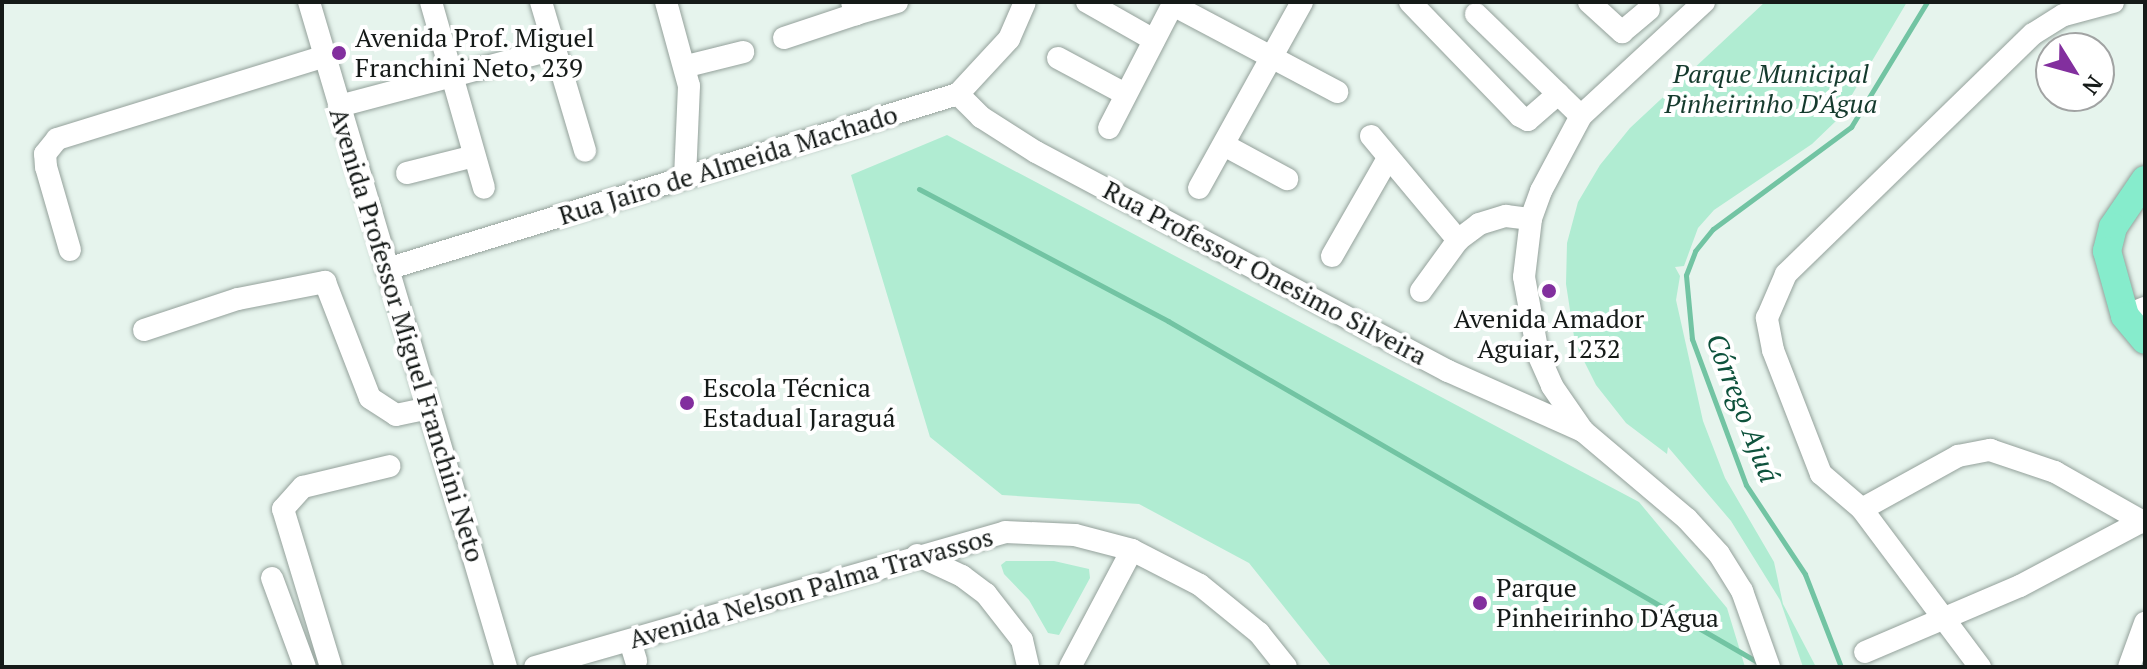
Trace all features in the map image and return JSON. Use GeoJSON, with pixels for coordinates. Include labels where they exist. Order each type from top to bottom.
{"type":"FeatureCollection","features":[{"type":"Feature","properties":{"kind":"main road"},"geometry":{"type":"LineString","coordinates":[[2145,180],[2113,227],[2107,251],[2145,340]]}},
{"type":"Feature","properties":{"kind":"street","name":"Avenida Professor Miguel Franchini Neto"},"geometry":{"type":"LineString","coordinates":[[309,2],[506,667]]}},
{"type":"Feature","properties":{"kind":"street"},"geometry":{"type":"LineString","coordinates":[[431,2],[484,188]]}},
{"type":"Feature","properties":{"kind":"street"},"geometry":{"type":"LineString","coordinates":[[541,2],[585,151]]}},
{"type":"Feature","properties":{"kind":"street"},"geometry":{"type":"LineString","coordinates":[[666,2],[687,66],[685,178]]}},
{"type":"Feature","properties":{"kind":"street"},"geometry":{"type":"LineString","coordinates":[[784,38],[854,8],[897,2]]}},
{"type":"Feature","properties":{"kind":"street"},"geometry":{"type":"LineString","coordinates":[[958,94],[1009,39],[1025,2]]}},
{"type":"Feature","properties":{"kind":"street"},"geometry":{"type":"LineString","coordinates":[[1087,2],[1154,40]]}},
{"type":"Feature","properties":{"kind":"street"},"geometry":{"type":"LineString","coordinates":[[1199,188],[1302,2]]}},
{"type":"Feature","properties":{"kind":"street"},"geometry":{"type":"LineString","coordinates":[[1410,2],[1520,116],[1528,120],[1558,94]]}},
{"type":"Feature","properties":{"kind":"street"},"geometry":{"type":"LineString","coordinates":[[1589,2],[1622,32],[1645,6],[1671,33]]}},
{"type":"Feature","properties":{"kind":"street"},"geometry":{"type":"LineString","coordinates":[[1704,2],[1581,116],[1557,153],[1531,219],[1524,277],[1535,341],[1552,386],[1583,431],[1687,519],[1719,554],[1748,604],[1769,667]]}},
{"type":"Feature","properties":{"kind":"street"},"geometry":{"type":"LineString","coordinates":[[1980,667],[1862,509],[1821,474],[1773,350],[1767,318],[1777,287],[2033,34],[2064,15],[2113,2]]}},
{"type":"Feature","properties":{"kind":"street"},"geometry":{"type":"LineString","coordinates":[[1109,128],[1173,3],[1337,92]]}},
{"type":"Feature","properties":{"kind":"street"},"geometry":{"type":"LineString","coordinates":[[1476,14],[1581,116]]}},
{"type":"Feature","properties":{"kind":"street"},"geometry":{"type":"LineString","coordinates":[[339,106],[554,49]]}},
{"type":"Feature","properties":{"kind":"street"},"geometry":{"type":"LineString","coordinates":[[687,66],[743,52]]}},
{"type":"Feature","properties":{"kind":"street"},"geometry":{"type":"LineString","coordinates":[[70,250],[46,167],[45,154],[57,139],[325,56]]}},
{"type":"Feature","properties":{"kind":"street"},"geometry":{"type":"LineString","coordinates":[[1058,58],[1125,94]]}},
{"type":"Feature","properties":{"kind":"street","name":"Rua Jairo de Almeida Machado"},"geometry":{"type":"LineString","coordinates":[[387,269],[958,94]]}},
{"type":"Feature","properties":{"kind":"street","name":"Rua Professor Onesimo Silveira"},"geometry":{"type":"LineString","coordinates":[[958,94],[981,117],[1036,152],[1448,371],[1583,431]]}},
{"type":"Feature","properties":{"kind":"street"},"geometry":{"type":"LineString","coordinates":[[1371,136],[1387,160],[1458,240]]}},
{"type":"Feature","properties":{"kind":"street"},"geometry":{"type":"LineString","coordinates":[[1224,145],[1287,179]]}},
{"type":"Feature","properties":{"kind":"street"},"geometry":{"type":"LineString","coordinates":[[407,173],[474,156]]}},
{"type":"Feature","properties":{"kind":"street"},"geometry":{"type":"LineString","coordinates":[[1332,256],[1387,160]]}},
{"type":"Feature","properties":{"kind":"street"},"geometry":{"type":"LineString","coordinates":[[1421,291],[1458,240],[1492,218],[1531,219]]}},
{"type":"Feature","properties":{"kind":"street"},"geometry":{"type":"LineString","coordinates":[[144,330],[238,299],[325,282],[370,398],[396,415],[429,408]]}},
{"type":"Feature","properties":{"kind":"street"},"geometry":{"type":"LineString","coordinates":[[1862,509],[1958,456],[1990,450],[2055,472],[2144,522]]}},
{"type":"Feature","properties":{"kind":"street"},"geometry":{"type":"LineString","coordinates":[[331,667],[283,509],[303,487],[390,466]]}},
{"type":"Feature","properties":{"kind":"street"},"geometry":{"type":"LineString","coordinates":[[1865,652],[2040,576],[2144,522]]}},
{"type":"Feature","properties":{"kind":"street","name":"Avenida Nelson Palma Travassos"},"geometry":{"type":"LineString","coordinates":[[535,667],[633,651],[917,555],[1005,532],[1075,535],[1132,550],[1224,603],[1259,633],[1286,667]]}},
{"type":"Feature","properties":{"kind":"street"},"geometry":{"type":"LineString","coordinates":[[1070,667],[1132,550]]}},
{"type":"Feature","properties":{"kind":"street"},"geometry":{"type":"LineString","coordinates":[[917,555],[962,576],[986,594],[1022,640],[1028,667]]}},
{"type":"Feature","properties":{"kind":"street"},"geometry":{"type":"LineString","coordinates":[[272,578],[305,667]]}},
{"type":"Feature","properties":{"kind":"street"},"geometry":{"type":"LineString","coordinates":[[2129,667],[2144,631]]}},
{"type":"Feature","properties":{"kind":"green space","name":"Parque Municipal Pinheirinho D'Água"},"geometry":{"type":"Polygon","coordinates":[[[1765,2],[1907,2],[1837,120],[1812,144],[1714,210],[1698,228],[1684,266],[1675,267],[1680,276],[1676,300],[1703,421],[1725,478],[1774,562],[1783,604],[1816,667],[1803,667],[1780,600],[1731,521],[1668,447],[1667,454],[1626,423],[1596,385],[1575,343],[1566,284],[1567,243],[1578,202],[1600,165],[1630,128],[1765,2]]]}},
{"type":"Feature","properties":{"kind":"green space","name":"Parque Pinheirinho D'Água"},"geometry":{"type":"Polygon","coordinates":[[[947,135],[1639,502],[1727,608],[1745,667],[1332,667],[1249,563],[1139,504],[1002,495],[930,437],[851,175],[947,135]]]}},
{"type":"Feature","properties":{"kind":"green space"},"geometry":{"type":"Polygon","coordinates":[[[1006,561],[1054,561],[1089,569],[1090,578],[1059,635],[1048,633],[1029,600],[1004,574],[1001,565],[1006,561]]]}},
{"type":"Feature","properties":{"kind":"waterway","name":"Córrego Ajuá"},"geometry":{"type":"LineString","coordinates":[[1841,667],[1805,574],[1746,485],[1692,339],[1686,275],[1695,251],[1713,229],[1851,127],[1927,2]]}},
{"type":"Feature","properties":{"kind":"waterway"},"geometry":{"type":"LineString","coordinates":[[919,189],[1168,321],[1761,664]]}},
{"type":"Feature","properties":{"kind":"place","name":"Avenida Prof. Miguel Franchini Neto, 239"},"geometry":{"type":"Point","coordinates":[339,53]}},
{"type":"Feature","properties":{"kind":"place","name":"Avenida Amador Aguiar, 1232"},"geometry":{"type":"Point","coordinates":[1549,291]}},
{"type":"Feature","properties":{"kind":"place","name":"Escola Técnica Estadual Jaraguá"},"geometry":{"type":"Point","coordinates":[687,403]}},
{"type":"Feature","properties":{"kind":"place","name":"Parque Pinheirinho D'Água"},"geometry":{"type":"Point","coordinates":[1480,603]}}]}
